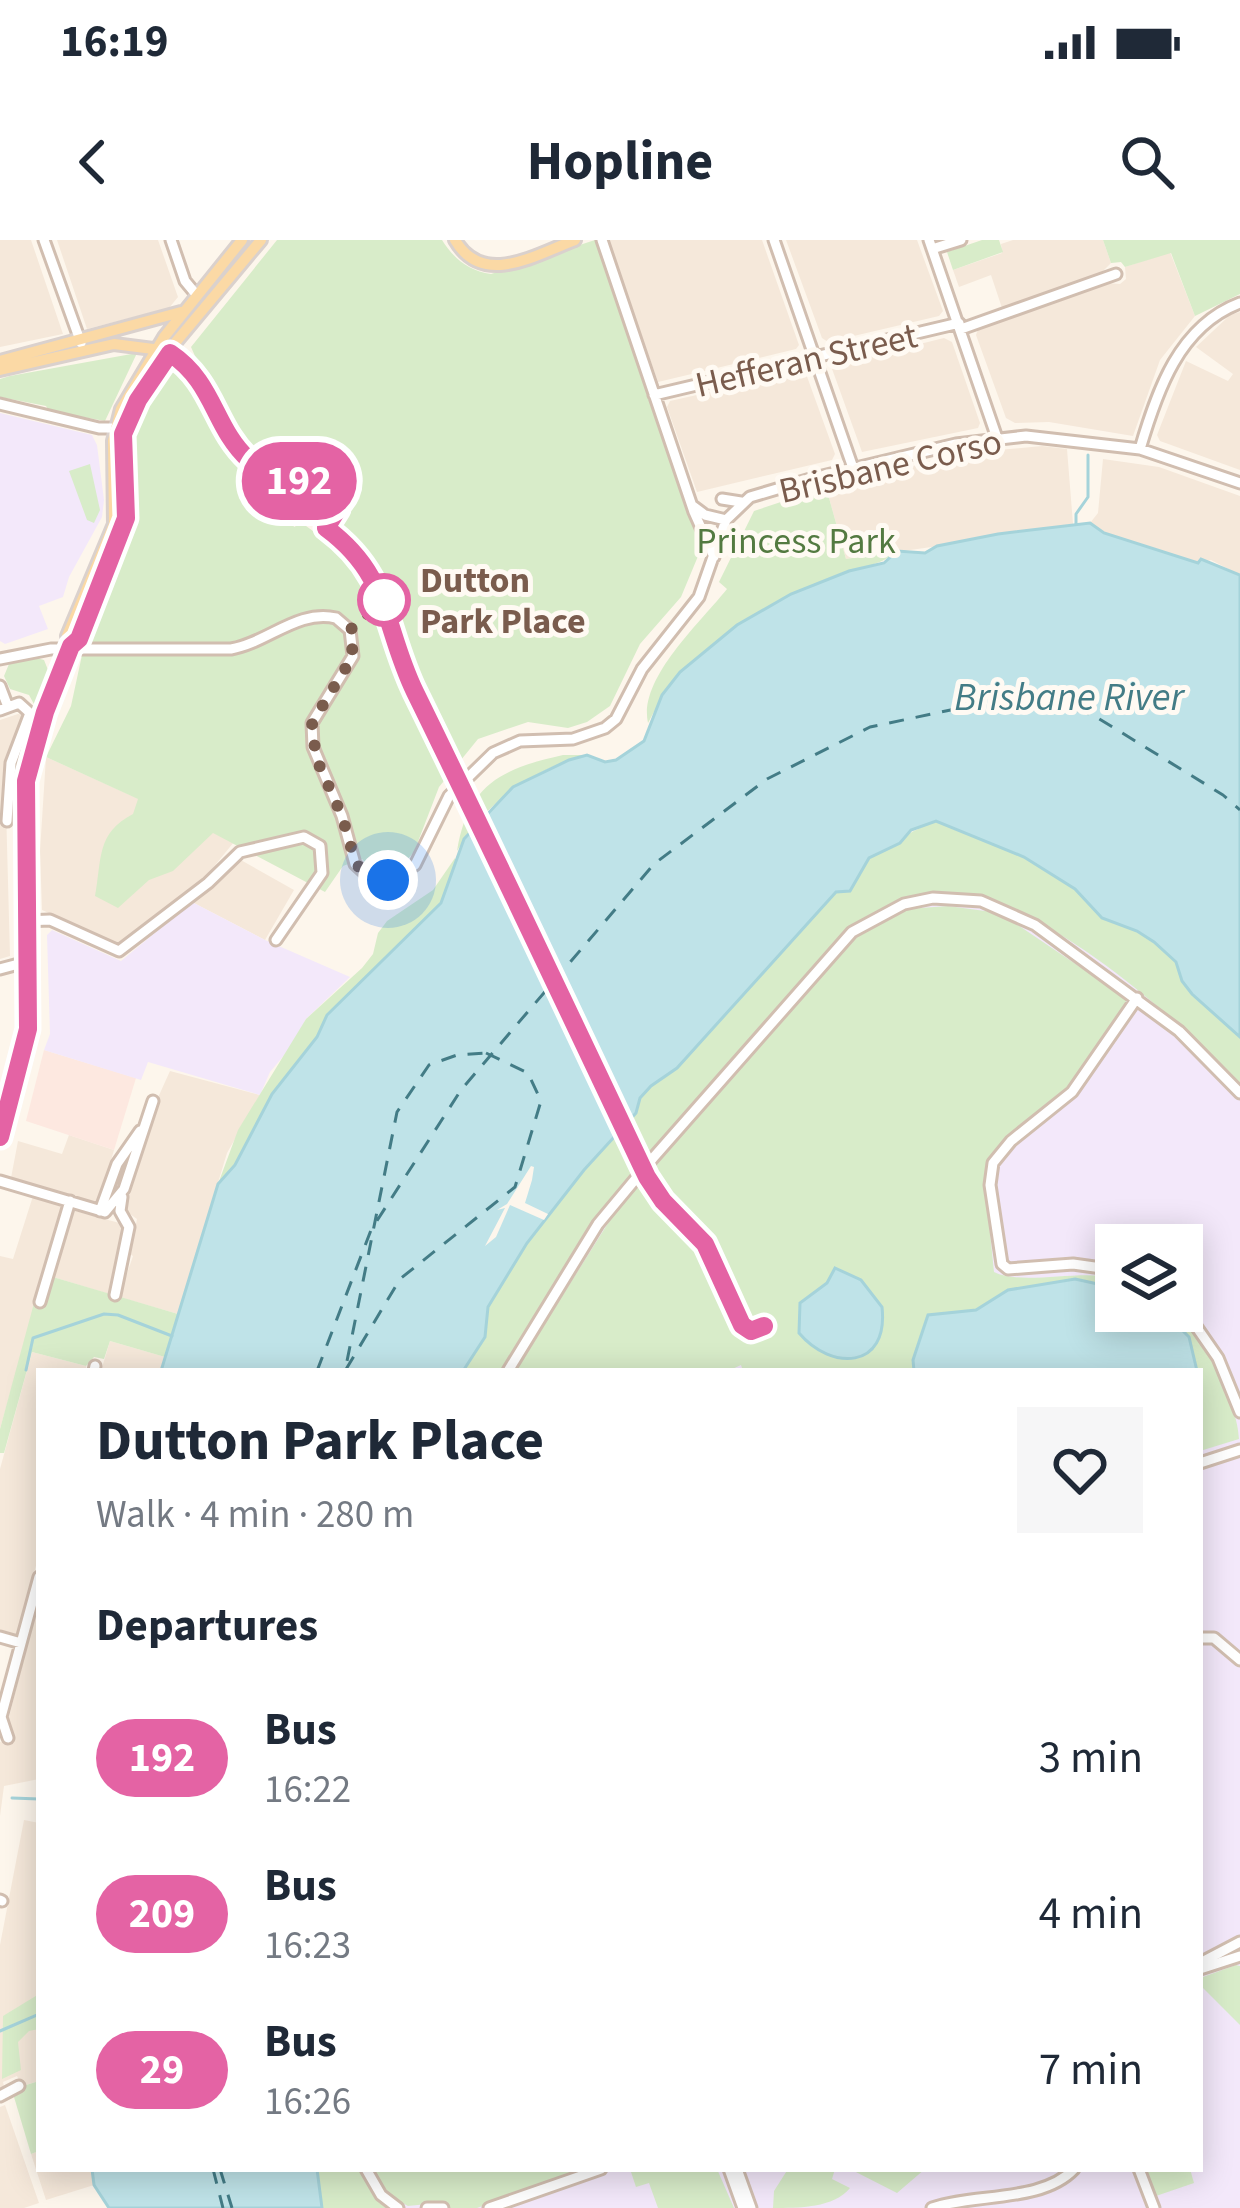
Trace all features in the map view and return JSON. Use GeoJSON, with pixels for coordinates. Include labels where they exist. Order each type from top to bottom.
{"type":"FeatureCollection","features":[{"type":"Feature","properties":{"kind":"main road"},"geometry":{"type":"LineString","coordinates":[[0,1137],[6,1096],[28,1029],[26,781],[45,712],[126,518],[125,428],[184,310],[242,240]]}},
{"type":"Feature","properties":{"kind":"main road"},"geometry":{"type":"LineString","coordinates":[[70,647],[67,636],[116,514],[115,428],[128,396],[261,240]]}},
{"type":"Feature","properties":{"kind":"main road"},"geometry":{"type":"LineString","coordinates":[[455,240],[470,259],[486,266],[502,266],[575,240]]}},
{"type":"Feature","properties":{"kind":"main road"},"geometry":{"type":"LineString","coordinates":[[0,366],[184,310]]}},
{"type":"Feature","properties":{"kind":"main road"},"geometry":{"type":"LineString","coordinates":[[81,345],[129,343],[163,351]]}},
{"type":"Feature","properties":{"kind":"street"},"geometry":{"type":"LineString","coordinates":[[44,240],[81,345]]}},
{"type":"Feature","properties":{"kind":"street"},"geometry":{"type":"LineString","coordinates":[[170,240],[185,281],[196,293]]}},
{"type":"Feature","properties":{"kind":"street"},"geometry":{"type":"LineString","coordinates":[[602,240],[714,557]]}},
{"type":"Feature","properties":{"kind":"street"},"geometry":{"type":"LineString","coordinates":[[774,240],[853,468]]}},
{"type":"Feature","properties":{"kind":"street"},"geometry":{"type":"LineString","coordinates":[[961,240],[930,244],[997,438]]}},
{"type":"Feature","properties":{"kind":"street","name":"Hefferan Street"},"geometry":{"type":"LineString","coordinates":[[653,395],[960,326],[1116,274]]}},
{"type":"Feature","properties":{"kind":"street"},"geometry":{"type":"LineString","coordinates":[[1140,448],[1179,350],[1204,323],[1240,303]]}},
{"type":"Feature","properties":{"kind":"street"},"geometry":{"type":"LineString","coordinates":[[0,404],[115,428]]}},
{"type":"Feature","properties":{"kind":"street","name":"Brisbane Corso"},"geometry":{"type":"LineString","coordinates":[[722,499],[745,500],[853,468],[997,438],[1048,436],[1140,448],[1240,483]]}},
{"type":"Feature","properties":{"kind":"street"},"geometry":{"type":"LineString","coordinates":[[0,659],[70,647],[231,649],[256,643],[305,618],[325,615],[344,623],[353,636],[353,656],[312,723],[313,747],[356,864],[367,874],[388,880],[415,865],[449,796],[493,753],[520,741],[573,739],[616,719],[642,669],[689,614],[726,520],[745,500]]}},
{"type":"Feature","properties":{"kind":"street"},"geometry":{"type":"LineString","coordinates":[[692,505],[726,520]]}},
{"type":"Feature","properties":{"kind":"street"},"geometry":{"type":"LineString","coordinates":[[0,686],[4,708],[20,703],[29,709],[10,772],[7,821]]}},
{"type":"Feature","properties":{"kind":"street"},"geometry":{"type":"LineString","coordinates":[[25,921],[50,920],[118,951],[208,883],[239,852],[304,836],[320,846],[322,873],[275,940]]}},
{"type":"Feature","properties":{"kind":"street"},"geometry":{"type":"LineString","coordinates":[[510,1368],[603,1217],[852,932],[904,904],[933,898],[982,902],[1035,925],[1188,1039],[1240,1093]]}},
{"type":"Feature","properties":{"kind":"street"},"geometry":{"type":"LineString","coordinates":[[0,969],[26,962]]}},
{"type":"Feature","properties":{"kind":"street"},"geometry":{"type":"LineString","coordinates":[[1095,1267],[1072,1264],[1008,1269],[1002,1264],[990,1185],[993,1163],[1011,1141],[1072,1092],[1137,998]]}},
{"type":"Feature","properties":{"kind":"street"},"geometry":{"type":"LineString","coordinates":[[116,1294],[129,1228],[120,1211],[124,1189],[153,1100]]}},
{"type":"Feature","properties":{"kind":"street"},"geometry":{"type":"LineString","coordinates":[[102,1212],[117,1164],[146,1125]]}},
{"type":"Feature","properties":{"kind":"street"},"geometry":{"type":"LineString","coordinates":[[0,1181],[102,1212]]}},
{"type":"Feature","properties":{"kind":"street"},"geometry":{"type":"LineString","coordinates":[[102,1212],[124,1189]]}},
{"type":"Feature","properties":{"kind":"street"},"geometry":{"type":"LineString","coordinates":[[40,1302],[70,1202]]}},
{"type":"Feature","properties":{"kind":"street"},"geometry":{"type":"LineString","coordinates":[[1200,1332],[1218,1358],[1240,1412]]}},
{"type":"Feature","properties":{"kind":"street"},"geometry":{"type":"LineString","coordinates":[[1203,1462],[1240,1450]]}},
{"type":"Feature","properties":{"kind":"street"},"geometry":{"type":"LineString","coordinates":[[8,1738],[1,1717],[36,1588]]}},
{"type":"Feature","properties":{"kind":"street"},"geometry":{"type":"LineString","coordinates":[[0,1636],[21,1643]]}},
{"type":"Feature","properties":{"kind":"street"},"geometry":{"type":"LineString","coordinates":[[1203,1638],[1214,1638],[1240,1660]]}},
{"type":"Feature","properties":{"kind":"street"},"geometry":{"type":"LineString","coordinates":[[1203,1964],[1240,1942]]}},
{"type":"Feature","properties":{"kind":"street"},"geometry":{"type":"LineString","coordinates":[[1203,1965],[1240,1956]]}},
{"type":"Feature","properties":{"kind":"street"},"geometry":{"type":"LineString","coordinates":[[0,2096],[19,2086]]}},
{"type":"Feature","properties":{"kind":"street"},"geometry":{"type":"LineString","coordinates":[[368,2172],[381,2195],[398,2208]]}},
{"type":"Feature","properties":{"kind":"street"},"geometry":{"type":"LineString","coordinates":[[489,2208],[592,2172]]}},
{"type":"Feature","properties":{"kind":"street"},"geometry":{"type":"LineString","coordinates":[[734,2172],[747,2208]]}},
{"type":"Feature","properties":{"kind":"street"},"geometry":{"type":"LineString","coordinates":[[932,2208],[965,2198],[1010,2196],[1070,2172]]}},
{"type":"Feature","properties":{"kind":"street"},"geometry":{"type":"LineString","coordinates":[[1140,2172],[1154,2208]]}},
{"type":"Feature","properties":{"kind":"street"},"geometry":{"type":"LineString","coordinates":[[427,2208],[443,2208]]}},
{"type":"Feature","properties":{"kind":"shaded area"},"geometry":{"type":"Polygon","coordinates":[[[0,240],[31,240],[63,334],[0,347],[0,240]]]}},
{"type":"Feature","properties":{"kind":"shaded area"},"geometry":{"type":"Polygon","coordinates":[[[57,240],[158,240],[178,297],[169,308],[87,329],[57,240]]]}},
{"type":"Feature","properties":{"kind":"shaded area"},"geometry":{"type":"Polygon","coordinates":[[[608,240],[762,240],[799,345],[658,382],[608,240]]]}},
{"type":"Feature","properties":{"kind":"shaded area"},"geometry":{"type":"Polygon","coordinates":[[[786,240],[917,240],[943,311],[939,316],[828,342],[822,338],[786,240]]]}},
{"type":"Feature","properties":{"kind":"shaded area"},"geometry":{"type":"Polygon","coordinates":[[[1103,240],[1111,263],[1099,275],[1002,308],[991,275],[959,287],[953,270],[1002,253],[1001,244],[1103,240]]]}},
{"type":"Feature","properties":{"kind":"shaded area"},"geometry":{"type":"Polygon","coordinates":[[[1170,252],[1195,316],[1160,360],[1133,436],[1049,422],[1015,423],[1006,418],[976,335],[978,329],[1106,283],[1120,284],[1126,279],[1125,267],[1170,252]]]}},
{"type":"Feature","properties":{"kind":"shaded area"},"geometry":{"type":"Polygon","coordinates":[[[1240,312],[1240,470],[1160,441],[1157,435],[1186,361],[1228,381],[1233,374],[1196,347],[1230,315],[1240,312]]]}},
{"type":"Feature","properties":{"kind":"shaded area"},"geometry":{"type":"Polygon","coordinates":[[[944,338],[952,342],[978,428],[862,452],[831,366],[944,338]]]}},
{"type":"Feature","properties":{"kind":"shaded area"},"geometry":{"type":"Polygon","coordinates":[[[805,371],[835,454],[832,460],[697,492],[667,407],[670,401],[805,371]]]}},
{"type":"Feature","properties":{"kind":"shaded area"},"geometry":{"type":"Polygon","coordinates":[[[0,413],[92,435],[104,500],[102,517],[63,597],[39,606],[48,629],[5,644],[0,641],[0,413]]]}},
{"type":"Feature","properties":{"kind":"shaded area"},"geometry":{"type":"Polygon","coordinates":[[[1042,446],[1067,449],[1073,524],[846,559],[826,487],[966,453],[1042,446]]]}},
{"type":"Feature","properties":{"kind":"shaded area"},"geometry":{"type":"Polygon","coordinates":[[[1103,459],[1159,467],[1240,496],[1240,575],[1211,560],[1199,563],[1103,533],[1090,523],[1098,513],[1103,459]]]}},
{"type":"Feature","properties":{"kind":"shaded area"},"geometry":{"type":"Polygon","coordinates":[[[23,715],[5,771],[10,956],[0,959],[0,720],[23,715]]]}},
{"type":"Feature","properties":{"kind":"shaded area"},"geometry":{"type":"Polygon","coordinates":[[[46,757],[234,842],[207,875],[118,944],[42,910],[46,757]]]}},
{"type":"Feature","properties":{"kind":"shaded area"},"geometry":{"type":"Polygon","coordinates":[[[885,851],[1182,981],[1240,1037],[1240,2208],[322,2208],[317,2172],[1203,2172],[1203,1368],[464,1368],[527,1243],[559,1200],[885,851]]]}},
{"type":"Feature","properties":{"kind":"shaded area"},"geometry":{"type":"Polygon","coordinates":[[[239,859],[294,890],[265,940],[192,902],[239,859]]]}},
{"type":"Feature","properties":{"kind":"shaded area"},"geometry":{"type":"Polygon","coordinates":[[[192,902],[350,977],[306,1019],[260,1095],[148,1062],[141,1080],[44,1050],[50,1034],[47,935],[52,930],[121,961],[192,902]]]}},
{"type":"Feature","properties":{"kind":"shaded area"},"geometry":{"type":"Polygon","coordinates":[[[44,1050],[136,1078],[114,1150],[26,1121],[44,1050]]]}},
{"type":"Feature","properties":{"kind":"shaded area"},"geometry":{"type":"Polygon","coordinates":[[[170,1071],[260,1095],[227,1153],[178,1314],[119,1297],[133,1256],[137,1219],[123,1209],[170,1071]]]}},
{"type":"Feature","properties":{"kind":"shaded area"},"geometry":{"type":"Polygon","coordinates":[[[69,1135],[114,1150],[99,1201],[92,1204],[11,1178],[18,1141],[62,1154],[69,1135]]]}},
{"type":"Feature","properties":{"kind":"shaded area"},"geometry":{"type":"Polygon","coordinates":[[[33,1196],[63,1207],[0,1429],[0,1256],[13,1259],[33,1196]]]}},
{"type":"Feature","properties":{"kind":"shaded area"},"geometry":{"type":"Polygon","coordinates":[[[72,1210],[123,1224],[121,1259],[109,1294],[53,1277],[72,1210]]]}},
{"type":"Feature","properties":{"kind":"shaded area"},"geometry":{"type":"Polygon","coordinates":[[[110,1341],[165,1357],[162,1368],[102,1368],[110,1341]]]}},
{"type":"Feature","properties":{"kind":"shaded area"},"geometry":{"type":"Polygon","coordinates":[[[32,1352],[86,1366],[36,1368],[36,1566],[18,1635],[0,1630],[0,1469],[32,1352]]]}},
{"type":"Feature","properties":{"kind":"shaded area"},"geometry":{"type":"Polygon","coordinates":[[[36,1612],[36,1780],[4,1786],[0,1816],[0,1742],[12,1738],[8,1721],[36,1612]]]}},
{"type":"Feature","properties":{"kind":"shaded area"},"geometry":{"type":"Polygon","coordinates":[[[24,1820],[36,1822],[36,2082],[22,2086],[17,2076],[3,2082],[0,2089],[0,1945],[24,1820]]]}},
{"type":"Feature","properties":{"kind":"shaded area"},"geometry":{"type":"Polygon","coordinates":[[[5,2105],[39,2203],[24,2208],[0,2208],[0,2107],[5,2105]]]}},
{"type":"Feature","properties":{"kind":"shaded area"},"geometry":{"type":"Polygon","coordinates":[[[37,2172],[92,2172],[94,2185],[46,2200],[37,2172]]]}},
{"type":"Feature","properties":{"kind":"green space"},"geometry":{"type":"Polygon","coordinates":[[[277,240],[442,240],[463,263],[491,274],[595,240],[701,549],[681,597],[640,644],[610,706],[568,728],[528,722],[478,739],[439,787],[414,852],[400,868],[373,871],[362,859],[343,866],[325,892],[213,833],[173,871],[149,880],[118,908],[95,896],[100,859],[112,830],[133,814],[138,799],[46,757],[71,706],[82,655],[135,528],[136,430],[178,363],[194,379],[205,414],[250,467],[326,497],[327,508],[319,512],[297,503],[286,522],[295,527],[298,520],[341,555],[373,596],[387,631],[397,628],[395,600],[376,564],[343,528],[344,488],[328,476],[285,474],[251,455],[226,422],[191,347],[277,240]]]}},
{"type":"Feature","properties":{"kind":"green space"},"geometry":{"type":"Polygon","coordinates":[[[982,240],[999,240],[1003,252],[953,270],[947,252],[982,240]]]}},
{"type":"Feature","properties":{"kind":"green space"},"geometry":{"type":"Polygon","coordinates":[[[1103,240],[1240,240],[1240,294],[1195,316],[1171,253],[1125,267],[1121,262],[1111,263],[1103,240]]]}},
{"type":"Feature","properties":{"kind":"green space"},"geometry":{"type":"Polygon","coordinates":[[[137,353],[105,421],[0,397],[0,379],[137,353]]]}},
{"type":"Feature","properties":{"kind":"green space"},"geometry":{"type":"Polygon","coordinates":[[[90,464],[100,510],[94,523],[87,520],[69,471],[90,464]]]}},
{"type":"Feature","properties":{"kind":"green space","name":"Princess Park"},"geometry":{"type":"Polygon","coordinates":[[[826,487],[846,559],[897,551],[787,598],[732,630],[685,671],[648,723],[647,706],[661,670],[727,589],[719,582],[754,511],[826,487]]]}},
{"type":"Feature","properties":{"kind":"green space"},"geometry":{"type":"Polygon","coordinates":[[[33,657],[44,660],[48,670],[35,706],[29,695],[10,689],[4,676],[9,664],[33,657]]]}},
{"type":"Feature","properties":{"kind":"green space"},"geometry":{"type":"Polygon","coordinates":[[[563,755],[587,755],[548,769],[512,790],[482,817],[457,851],[469,810],[491,783],[522,766],[563,755]]]}},
{"type":"Feature","properties":{"kind":"green space"},"geometry":{"type":"Polygon","coordinates":[[[968,817],[1240,966],[1240,1086],[1144,995],[1063,936],[981,899],[944,893],[907,900],[850,929],[597,1216],[506,1368],[465,1368],[485,1337],[488,1307],[527,1243],[636,1113],[640,1098],[677,1068],[836,892],[850,891],[868,859],[923,827],[968,817]]]}},
{"type":"Feature","properties":{"kind":"green space"},"geometry":{"type":"Polygon","coordinates":[[[455,858],[441,903],[327,1015],[317,1037],[272,1094],[235,1165],[218,1184],[238,1130],[306,1019],[362,968],[387,921],[433,890],[455,858]]]}},
{"type":"Feature","properties":{"kind":"green space"},"geometry":{"type":"Polygon","coordinates":[[[948,906],[1000,913],[1126,998],[1126,1009],[1068,1091],[991,1159],[986,1193],[994,1272],[1020,1278],[1095,1276],[1095,1332],[1195,1332],[1233,1407],[1239,1439],[1203,1450],[1203,1368],[517,1368],[615,1212],[858,934],[906,909],[948,906]]]}},
{"type":"Feature","properties":{"kind":"green space"},"geometry":{"type":"Polygon","coordinates":[[[53,1277],[178,1314],[165,1357],[110,1341],[104,1359],[94,1357],[86,1366],[32,1352],[4,1453],[0,1453],[0,1429],[34,1303],[44,1305],[53,1277]]]}},
{"type":"Feature","properties":{"kind":"green space"},"geometry":{"type":"Polygon","coordinates":[[[1240,1966],[1240,2025],[1203,1988],[1203,1977],[1240,1966]]]}},
{"type":"Feature","properties":{"kind":"green space"},"geometry":{"type":"Polygon","coordinates":[[[36,1996],[36,2030],[18,2042],[21,2070],[2,2079],[3,2016],[36,1996]]]}},
{"type":"Feature","properties":{"kind":"green space"},"geometry":{"type":"Polygon","coordinates":[[[36,2082],[36,2152],[31,2154],[14,2097],[36,2082]]]}},
{"type":"Feature","properties":{"kind":"green space"},"geometry":{"type":"Polygon","coordinates":[[[317,2172],[363,2172],[389,2208],[322,2208],[317,2172]]]}},
{"type":"Feature","properties":{"kind":"green space"},"geometry":{"type":"Polygon","coordinates":[[[373,2172],[573,2172],[477,2208],[437,2203],[408,2206],[383,2192],[373,2172]]]}},
{"type":"Feature","properties":{"kind":"green space"},"geometry":{"type":"Polygon","coordinates":[[[631,2172],[718,2172],[734,2208],[658,2208],[649,2183],[636,2187],[631,2172]]]}},
{"type":"Feature","properties":{"kind":"green space"},"geometry":{"type":"Polygon","coordinates":[[[786,2172],[834,2172],[832,2179],[850,2188],[825,2203],[805,2207],[773,2208],[774,2191],[786,2172]]]}},
{"type":"Feature","properties":{"kind":"green space"},"geometry":{"type":"Polygon","coordinates":[[[856,2172],[922,2172],[897,2193],[856,2172]]]}},
{"type":"Feature","properties":{"kind":"green space"},"geometry":{"type":"Polygon","coordinates":[[[1146,2172],[1191,2172],[1194,2183],[1156,2196],[1146,2172]]]}},
{"type":"Feature","properties":{"kind":"water","name":"Brisbane River"},"geometry":{"type":"Polygon","coordinates":[[[1090,523],[1104,533],[1198,563],[1201,559],[1240,575],[1240,1037],[1192,994],[1176,962],[1154,942],[1102,918],[1075,889],[1024,857],[936,821],[911,830],[900,843],[869,858],[850,891],[836,892],[677,1068],[640,1098],[636,1113],[527,1243],[488,1307],[485,1337],[465,1368],[162,1368],[218,1184],[235,1165],[272,1094],[317,1037],[327,1015],[441,903],[464,839],[513,787],[587,755],[605,762],[616,760],[644,741],[662,695],[680,672],[737,625],[791,594],[884,563],[897,551],[925,553],[937,546],[1090,523]]]}},
{"type":"Feature","properties":{"kind":"water"},"geometry":{"type":"Polygon","coordinates":[[[835,1268],[861,1280],[882,1307],[876,1343],[855,1358],[826,1354],[799,1333],[800,1303],[827,1283],[835,1268]]]}},
{"type":"Feature","properties":{"kind":"water"},"geometry":{"type":"Polygon","coordinates":[[[1075,1279],[1095,1283],[1095,1332],[1184,1332],[1196,1368],[914,1368],[928,1315],[976,1310],[1008,1290],[1075,1279]]]}},
{"type":"Feature","properties":{"kind":"water"},"geometry":{"type":"Polygon","coordinates":[[[92,2172],[317,2172],[322,2208],[109,2208],[94,2185],[92,2172]]]}},
{"type":"Feature","properties":{"kind":"pier"},"geometry":{"type":"Polygon","coordinates":[[[483,806],[635,1123],[619,1143],[467,825],[483,806]]]}},
{"type":"Feature","properties":{"kind":"pier"},"geometry":{"type":"Polygon","coordinates":[[[531,1166],[525,1203],[548,1214],[544,1220],[510,1205],[496,1237],[485,1246],[505,1208],[497,1210],[507,1204],[531,1166]]]}},
{"type":"Feature","properties":{"kind":"waterway"},"geometry":{"type":"LineString","coordinates":[[1076,524],[1076,514],[1088,497],[1088,455]]}},
{"type":"Feature","properties":{"kind":"waterway"},"geometry":{"type":"LineString","coordinates":[[26,1370],[33,1338],[104,1314],[172,1336]]}},
{"type":"Feature","properties":{"kind":"waterway"},"geometry":{"type":"LineString","coordinates":[[12,1798],[36,1799]]}},
{"type":"Feature","properties":{"kind":"waterway"},"geometry":{"type":"LineString","coordinates":[[0,2031],[36,2015]]}},
{"type":"Feature","properties":{"kind":"ferry route"},"geometry":{"type":"LineString","coordinates":[[318,1368],[371,1230],[461,1090],[654,864],[767,779],[870,727],[984,703],[1033,698],[1093,715],[1240,810]]}},
{"type":"Feature","properties":{"kind":"ferry route"},"geometry":{"type":"LineString","coordinates":[[347,1368],[400,1279],[515,1187],[541,1101],[528,1073],[486,1053]]}},
{"type":"Feature","properties":{"kind":"ferry route"},"geometry":{"type":"LineString","coordinates":[[346,1368],[397,1112],[429,1065],[457,1055],[486,1053]]}},
{"type":"Feature","properties":{"kind":"ferry route"},"geometry":{"type":"LineString","coordinates":[[214,2172],[223,2208]]}},
{"type":"Feature","properties":{"kind":"ferry route"},"geometry":{"type":"LineString","coordinates":[[221,2172],[232,2208]]}},
{"type":"Feature","properties":{"kind":"bus line","name":"192"},"geometry":{"type":"LineString","coordinates":[[0,1137],[28,1029],[24,825],[30,757],[71,646],[79,639],[124,525],[125,428],[170,353],[200,378],[235,444],[251,462],[271,475],[325,484],[337,493],[338,509],[326,528],[354,550],[376,581],[411,682],[647,1177],[663,1201],[705,1244],[742,1325],[751,1331],[764,1326]]}},
{"type":"Feature","properties":{"kind":"place","name":"Dutton Park Place"},"geometry":{"type":"Point","coordinates":[384,600]}},
{"type":"Feature","properties":{"kind":"route"},"geometry":{"type":"LineString","coordinates":[[384,600],[350,630],[353,656],[312,723],[312,733],[316,758],[342,816],[356,864],[367,874],[388,880]]}}]}
